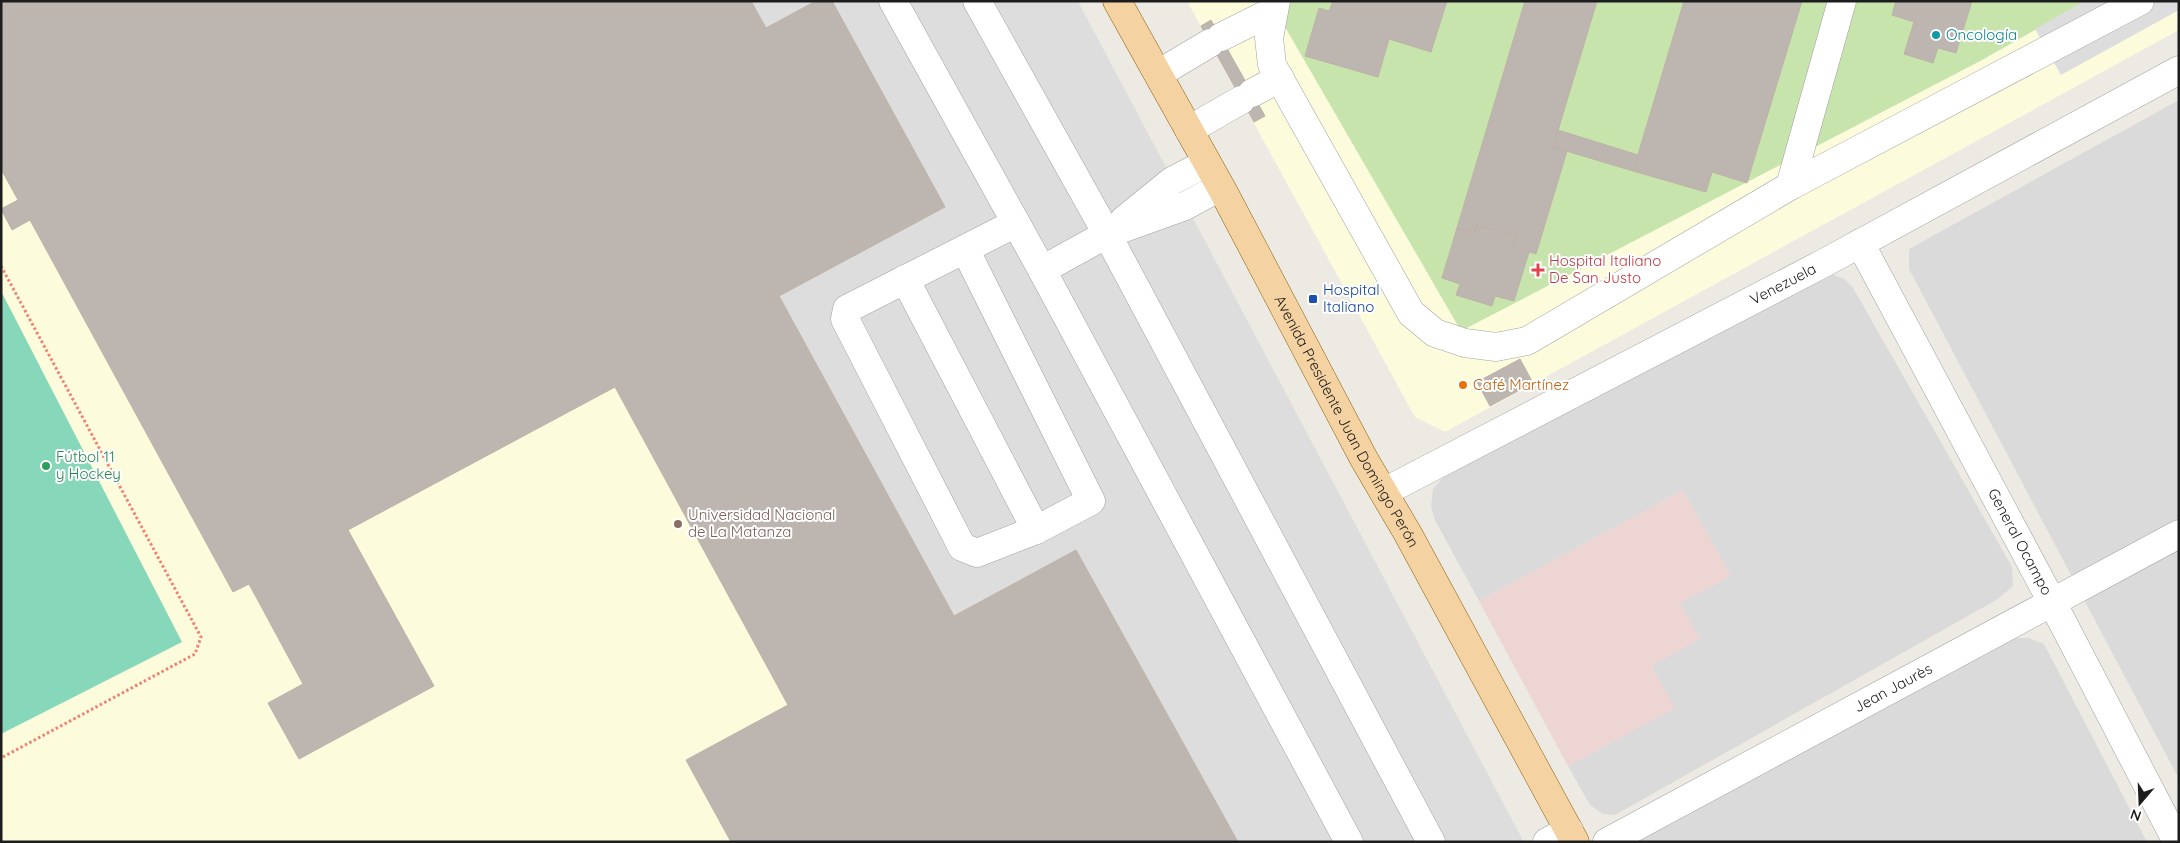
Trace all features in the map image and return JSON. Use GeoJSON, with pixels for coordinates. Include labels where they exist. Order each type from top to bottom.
{"type":"FeatureCollection","features":[{"type":"Feature","properties":{"kind":"main road","name":"Avenida Presidente Juan Domingo Perón"},"geometry":{"type":"LineString","coordinates":[[1117,1],[1220,187],[1364,459],[1384,492],[1564,838]]}},
{"type":"Feature","properties":{"kind":"street"},"geometry":{"type":"LineString","coordinates":[[893,1],[1016,222],[1349,842]]}},
{"type":"Feature","properties":{"kind":"street"},"geometry":{"type":"LineString","coordinates":[[977,1],[1107,234],[1431,842]]}},
{"type":"Feature","properties":{"kind":"street"},"geometry":{"type":"LineString","coordinates":[[1790,186],[1842,1]]}},
{"type":"Feature","properties":{"kind":"street"},"geometry":{"type":"LineString","coordinates":[[1275,6],[1269,51],[1272,65],[1411,313],[1435,333],[1465,343],[1496,347],[1527,341],[1790,186],[2140,1]]}},
{"type":"Feature","properties":{"kind":"street"},"geometry":{"type":"LineString","coordinates":[[1158,74],[1275,6]]}},
{"type":"Feature","properties":{"kind":"street","name":"Venezuela"},"geometry":{"type":"LineString","coordinates":[[1384,492],[1860,243],[2179,70]]}},
{"type":"Feature","properties":{"kind":"street"},"geometry":{"type":"LineString","coordinates":[[1189,130],[1280,78]]}},
{"type":"Feature","properties":{"kind":"street"},"geometry":{"type":"LineString","coordinates":[[1107,234],[1172,181],[1206,162]]}},
{"type":"Feature","properties":{"kind":"street"},"geometry":{"type":"LineString","coordinates":[[1042,270],[1107,234],[1184,206],[1220,187]]}},
{"type":"Feature","properties":{"kind":"street"},"geometry":{"type":"LineString","coordinates":[[965,249],[1091,501],[1036,530],[977,553],[962,546],[845,319],[847,309],[1016,222]]}},
{"type":"Feature","properties":{"kind":"street","name":"General Ocampo"},"geometry":{"type":"LineString","coordinates":[[1860,243],[2052,602],[2177,842]]}},
{"type":"Feature","properties":{"kind":"street"},"geometry":{"type":"LineString","coordinates":[[905,279],[1036,530]]}},
{"type":"Feature","properties":{"kind":"street","name":"Jean Jaurès"},"geometry":{"type":"LineString","coordinates":[[1607,842],[2179,534]]}},
{"type":"Feature","properties":{"kind":"path"},"geometry":{"type":"LineString","coordinates":[[1,266],[201,637],[196,654],[1,758]]}},
{"type":"Feature","properties":{"kind":"shaded area","name":"Universidad Nacional de La Matanza"},"geometry":{"type":"Polygon","coordinates":[[[1,1],[1078,1],[1524,842],[1,842],[1,1]]]}},
{"type":"Feature","properties":{"kind":"shaded area"},"geometry":{"type":"Polygon","coordinates":[[[751,1],[816,1],[766,28],[751,1]]]}},
{"type":"Feature","properties":{"kind":"shaded area"},"geometry":{"type":"Polygon","coordinates":[[[832,1],[1078,1],[1524,842],[1238,842],[1076,550],[954,616],[779,296],[945,207],[832,1]]]}},
{"type":"Feature","properties":{"kind":"shaded area","name":"Hospital Italiano De San Justo"},"geometry":{"type":"Polygon","coordinates":[[[1187,1],[2179,1],[2179,30],[1445,432],[1415,417],[1187,1]]]}},
{"type":"Feature","properties":{"kind":"shaded area"},"geometry":{"type":"Polygon","coordinates":[[[2085,1],[2179,1],[2179,10],[2061,75],[2035,29],[2085,1]]]}},
{"type":"Feature","properties":{"kind":"shaded area"},"geometry":{"type":"Polygon","coordinates":[[[2179,100],[2179,779],[1909,269],[1909,249],[2179,100]]]}},
{"type":"Feature","properties":{"kind":"shaded area"},"geometry":{"type":"Polygon","coordinates":[[[1823,274],[1832,274],[1844,279],[1852,286],[2012,567],[2013,586],[1998,599],[1615,815],[1603,814],[1590,805],[1568,766],[1674,708],[1651,666],[1680,603],[1730,576],[1683,490],[1479,601],[1435,520],[1431,506],[1433,489],[1446,474],[1823,274]]]}},
{"type":"Feature","properties":{"kind":"shaded area"},"geometry":{"type":"Polygon","coordinates":[[[1683,490],[1731,576],[1680,603],[1700,639],[1651,666],[1675,708],[1568,766],[1479,601],[1683,490]]]}},
{"type":"Feature","properties":{"kind":"shaded area"},"geometry":{"type":"Polygon","coordinates":[[[2010,638],[2029,638],[2044,644],[2147,842],[1639,842],[1645,833],[2010,638]]]}},
{"type":"Feature","properties":{"kind":"green space"},"geometry":{"type":"Polygon","coordinates":[[[1270,1],[2086,1],[1984,59],[1461,331],[1270,1]]]}},
{"type":"Feature","properties":{"kind":"green space","name":"Fútbol 11 y Hockey"},"geometry":{"type":"Polygon","coordinates":[[[1,291],[182,642],[1,734],[1,291]]]}},
{"type":"Feature","properties":{"kind":"building"},"geometry":{"type":"Polygon","coordinates":[[[1,1],[751,1],[766,28],[816,1],[832,1],[945,207],[779,296],[954,616],[1076,550],[1238,842],[731,842],[686,760],[788,705],[615,387],[348,530],[434,686],[299,759],[268,703],[303,684],[249,584],[233,592],[30,220],[12,230],[1,209],[18,200],[1,169],[1,1]]]}},
{"type":"Feature","properties":{"kind":"building"},"geometry":{"type":"Polygon","coordinates":[[[1333,1],[1447,1],[1431,52],[1389,39],[1378,77],[1305,56],[1319,8],[1329,11],[1333,1]]]}},
{"type":"Feature","properties":{"kind":"building"},"geometry":{"type":"Polygon","coordinates":[[[1525,1],[1597,1],[1553,147],[1567,151],[1536,254],[1513,247],[1517,237],[1477,225],[1474,233],[1457,228],[1525,1]]]}},
{"type":"Feature","properties":{"kind":"building"},"geometry":{"type":"Polygon","coordinates":[[[1684,1],[1802,1],[1747,183],[1712,172],[1706,192],[1633,171],[1684,1]]]}},
{"type":"Feature","properties":{"kind":"building","name":"Oncología"},"geometry":{"type":"Polygon","coordinates":[[[1896,1],[1972,1],[1956,53],[1938,48],[1933,63],[1904,54],[1914,22],[1892,15],[1896,1]]]}},
{"type":"Feature","properties":{"kind":"building"},"geometry":{"type":"Polygon","coordinates":[[[1211,20],[1265,116],[1254,122],[1201,26],[1211,20]]]}},
{"type":"Feature","properties":{"kind":"building"},"geometry":{"type":"Polygon","coordinates":[[[1558,130],[1638,155],[1633,171],[1553,147],[1558,130]]]}},
{"type":"Feature","properties":{"kind":"building"},"geometry":{"type":"Polygon","coordinates":[[[1477,225],[1517,237],[1513,247],[1529,252],[1514,301],[1495,296],[1492,306],[1456,295],[1460,284],[1442,278],[1457,228],[1474,233],[1477,225]]]}},
{"type":"Feature","properties":{"kind":"building"},"geometry":{"type":"Polygon","coordinates":[[[1520,359],[1533,383],[1490,406],[1477,382],[1520,359]]]}},
{"type":"Feature","properties":{"kind":"place","name":"Oncología"},"geometry":{"type":"Point","coordinates":[1936,35]}},
{"type":"Feature","properties":{"kind":"place","name":"Hospital Italiano De San Justo"},"geometry":{"type":"Point","coordinates":[1538,270]}},
{"type":"Feature","properties":{"kind":"place","name":"Hospital Italiano"},"geometry":{"type":"Point","coordinates":[1313,299]}},
{"type":"Feature","properties":{"kind":"place","name":"Café Martínez"},"geometry":{"type":"Point","coordinates":[1463,385]}},
{"type":"Feature","properties":{"kind":"place","name":"Fútbol 11 y Hockey"},"geometry":{"type":"Point","coordinates":[46,466]}},
{"type":"Feature","properties":{"kind":"place","name":"Universidad Nacional de La Matanza"},"geometry":{"type":"Point","coordinates":[678,524]}}]}
